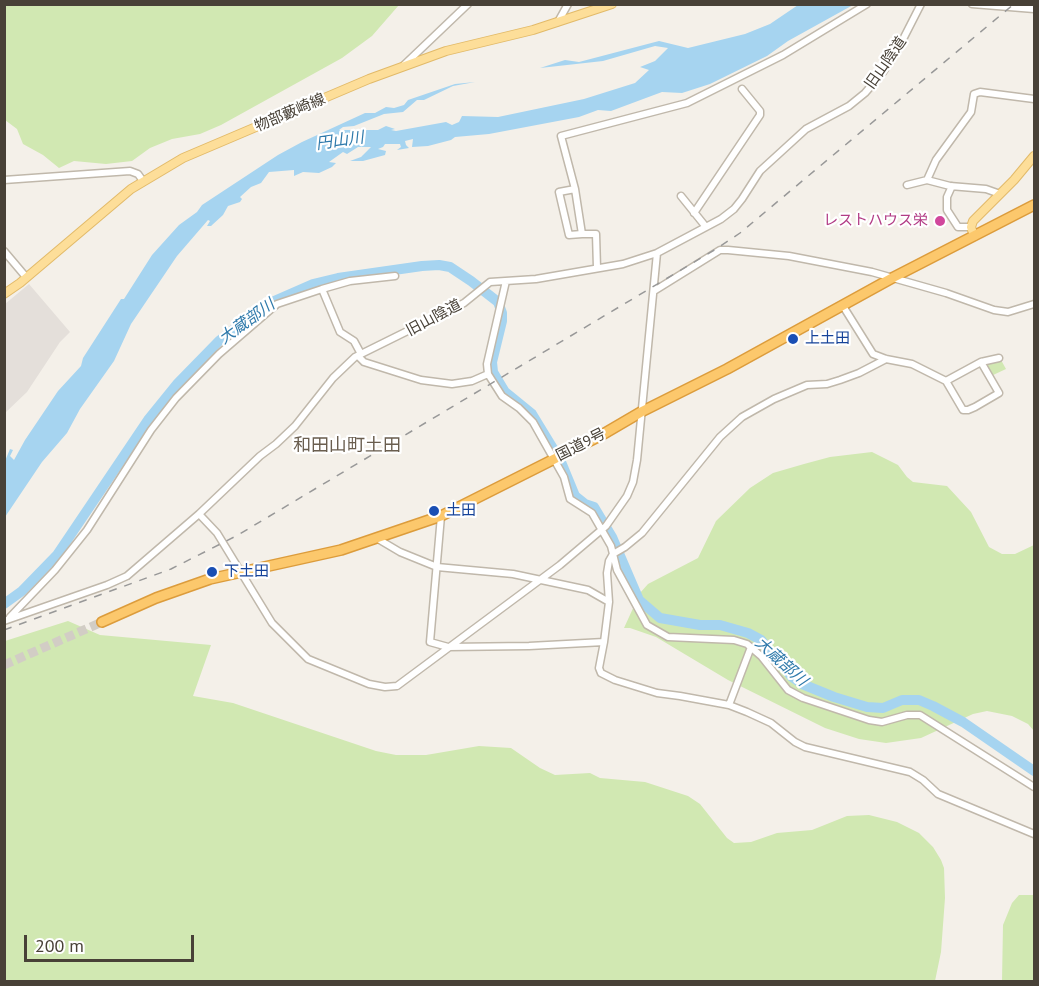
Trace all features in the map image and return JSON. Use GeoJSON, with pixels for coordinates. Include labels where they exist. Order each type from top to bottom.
{"type":"FeatureCollection","features":[{"type":"Feature","properties":{"kind":"highway","name":"国道9号"},"geometry":{"type":"LineString","coordinates":[[102,622],[187,586],[341,550],[441,516],[727,369],[973,232],[1035,205]]}},
{"type":"Feature","properties":{"kind":"main road","name":"物部藪崎線"},"geometry":{"type":"LineString","coordinates":[[4,294],[123,195],[183,158],[446,51],[558,23],[612,4]]}},
{"type":"Feature","properties":{"kind":"main road"},"geometry":{"type":"LineString","coordinates":[[973,232],[973,221],[1035,156]]}},
{"type":"Feature","properties":{"kind":"street"},"geometry":{"type":"LineString","coordinates":[[403,67],[468,4]]}},
{"type":"Feature","properties":{"kind":"street"},"geometry":{"type":"LineString","coordinates":[[558,23],[568,4]]}},
{"type":"Feature","properties":{"kind":"street"},"geometry":{"type":"LineString","coordinates":[[582,234],[575,189],[561,136],[687,103],[783,55],[867,4]]}},
{"type":"Feature","properties":{"kind":"street","name":"旧山陰道"},"geometry":{"type":"LineString","coordinates":[[6,620],[127,576],[295,426],[333,378],[359,355],[464,303],[490,282],[536,279],[623,264],[657,253],[734,209],[760,171],[806,129],[849,106],[865,93],[896,53],[921,4]]}},
{"type":"Feature","properties":{"kind":"street"},"geometry":{"type":"LineString","coordinates":[[972,4],[1035,9]]}},
{"type":"Feature","properties":{"kind":"street"},"geometry":{"type":"LineString","coordinates":[[694,213],[760,115],[760,111],[742,89]]}},
{"type":"Feature","properties":{"kind":"street"},"geometry":{"type":"LineString","coordinates":[[927,180],[936,160],[971,112],[974,94],[980,92],[1035,99]]}},
{"type":"Feature","properties":{"kind":"street"},"geometry":{"type":"LineString","coordinates":[[4,180],[130,171],[138,174],[143,181]]}},
{"type":"Feature","properties":{"kind":"street"},"geometry":{"type":"LineString","coordinates":[[907,185],[927,180],[952,186],[986,189],[1000,194]]}},
{"type":"Feature","properties":{"kind":"street"},"geometry":{"type":"LineString","coordinates":[[952,186],[947,197],[947,210],[958,227],[973,232]]}},
{"type":"Feature","properties":{"kind":"street"},"geometry":{"type":"LineString","coordinates":[[575,189],[559,192],[569,235],[596,234],[597,268]]}},
{"type":"Feature","properties":{"kind":"street"},"geometry":{"type":"LineString","coordinates":[[681,196],[706,227]]}},
{"type":"Feature","properties":{"kind":"street"},"geometry":{"type":"LineString","coordinates":[[654,291],[720,250],[728,250],[789,256],[894,277],[994,310],[1008,312],[1035,304]]}},
{"type":"Feature","properties":{"kind":"street"},"geometry":{"type":"LineString","coordinates":[[4,251],[26,277]]}},
{"type":"Feature","properties":{"kind":"street"},"geometry":{"type":"LineString","coordinates":[[199,514],[217,533],[272,622],[308,659],[369,684],[385,687],[397,686],[540,580],[602,530],[627,496],[633,482],[657,253]]}},
{"type":"Feature","properties":{"kind":"street"},"geometry":{"type":"LineString","coordinates":[[6,620],[55,570],[87,530],[151,430],[176,398],[219,354],[277,304],[350,281],[395,276]]}},
{"type":"Feature","properties":{"kind":"street"},"geometry":{"type":"LineString","coordinates":[[506,281],[487,364],[489,374],[502,396],[519,408],[532,422],[564,477],[570,499],[592,513],[611,546],[617,570],[647,625],[657,632],[675,638],[734,640],[751,647],[761,656],[783,686],[803,698],[876,721],[920,715],[1035,787]]}},
{"type":"Feature","properties":{"kind":"street"},"geometry":{"type":"LineString","coordinates":[[322,289],[340,332],[354,341],[364,362],[421,380],[452,384],[472,381],[489,374]]}},
{"type":"Feature","properties":{"kind":"street"},"geometry":{"type":"LineString","coordinates":[[843,306],[873,354],[912,364],[946,381],[963,410],[968,410],[999,393],[981,362]]}},
{"type":"Feature","properties":{"kind":"street"},"geometry":{"type":"LineString","coordinates":[[946,381],[981,362],[999,358]]}},
{"type":"Feature","properties":{"kind":"street"},"geometry":{"type":"LineString","coordinates":[[886,359],[860,373],[827,384],[807,386],[774,399],[742,417],[720,437],[642,533],[625,548],[613,554],[609,561],[607,573],[609,602],[599,668],[601,672],[615,680],[657,693],[729,705],[758,716],[804,747],[910,772],[938,794],[1035,834]]}},
{"type":"Feature","properties":{"kind":"street"},"geometry":{"type":"LineString","coordinates":[[441,516],[429,642],[448,647],[604,642]]}},
{"type":"Feature","properties":{"kind":"street"},"geometry":{"type":"LineString","coordinates":[[378,538],[400,552],[436,567],[513,574],[588,590],[609,602]]}},
{"type":"Feature","properties":{"kind":"street"},"geometry":{"type":"LineString","coordinates":[[729,705],[751,647]]}},
{"type":"Feature","properties":{"kind":"shaded area"},"geometry":{"type":"Polygon","coordinates":[[[29,284],[70,332],[60,342],[27,392],[5,413],[5,304],[29,284]]]}},
{"type":"Feature","properties":{"kind":"green space"},"geometry":{"type":"Polygon","coordinates":[[[4,5],[399,5],[372,36],[342,58],[221,125],[200,134],[172,139],[150,148],[132,161],[106,164],[74,161],[59,168],[43,155],[23,144],[17,129],[5,120],[4,5]]]}},
{"type":"Feature","properties":{"kind":"green space"},"geometry":{"type":"Polygon","coordinates":[[[1001,360],[1006,369],[991,376],[984,364],[1001,360]]]}},
{"type":"Feature","properties":{"kind":"green space"},"geometry":{"type":"Polygon","coordinates":[[[872,452],[898,465],[913,482],[947,486],[971,512],[989,547],[1002,554],[1015,554],[1034,545],[1034,731],[1028,724],[1012,716],[987,711],[973,714],[921,738],[886,743],[859,739],[825,728],[728,680],[656,637],[624,628],[640,593],[648,584],[698,558],[716,521],[750,488],[773,473],[830,457],[872,452]]]}},
{"type":"Feature","properties":{"kind":"green space"},"geometry":{"type":"Polygon","coordinates":[[[68,621],[100,635],[211,645],[193,696],[233,703],[376,751],[396,755],[426,755],[479,746],[511,748],[540,768],[555,775],[590,773],[600,778],[645,782],[688,796],[700,804],[727,838],[734,843],[751,842],[777,833],[812,830],[847,816],[869,815],[897,822],[919,833],[933,847],[944,868],[945,898],[941,952],[935,981],[5,981],[5,641],[68,621]]]}},
{"type":"Feature","properties":{"kind":"green space"},"geometry":{"type":"Polygon","coordinates":[[[1019,895],[1034,895],[1034,981],[1002,981],[1003,925],[1012,903],[1019,895]]]}},
{"type":"Feature","properties":{"kind":"water","name":"円山川"},"geometry":{"type":"Polygon","coordinates":[[[798,5],[853,5],[788,41],[767,56],[710,84],[682,93],[662,92],[611,111],[598,110],[579,117],[489,134],[455,137],[428,146],[412,147],[413,139],[405,141],[409,148],[397,150],[401,147],[400,144],[385,144],[378,149],[386,151],[385,155],[363,161],[350,161],[361,157],[371,147],[358,147],[347,154],[343,152],[329,162],[336,163],[332,167],[319,173],[303,172],[294,176],[294,170],[269,172],[261,183],[251,187],[240,197],[242,199],[240,202],[228,206],[223,215],[211,226],[207,226],[210,221],[208,220],[177,256],[131,324],[114,361],[80,409],[67,433],[42,462],[5,517],[5,461],[10,449],[13,450],[10,456],[14,460],[58,391],[81,366],[83,358],[152,255],[179,225],[197,212],[202,205],[278,155],[365,113],[375,113],[386,107],[394,108],[404,105],[408,100],[455,84],[475,82],[453,86],[424,100],[417,100],[403,112],[384,114],[339,130],[378,130],[386,126],[396,131],[446,122],[452,125],[459,122],[462,116],[498,117],[584,99],[635,83],[649,70],[640,67],[655,61],[668,48],[655,46],[603,61],[540,68],[565,60],[579,62],[659,41],[688,48],[745,34],[770,24],[798,5]]]}},
{"type":"Feature","properties":{"kind":"waterway","name":"大蔵部川"},"geometry":{"type":"LineString","coordinates":[[4,604],[22,591],[57,555],[148,420],[178,383],[219,341],[265,305],[313,284],[338,278],[439,265],[450,267],[471,281],[498,302],[502,313],[492,362],[493,372],[505,392],[532,414],[554,450]]}},
{"type":"Feature","properties":{"kind":"waterway","name":"大蔵部川"},"geometry":{"type":"LineString","coordinates":[[561,462],[575,496],[585,504],[594,507],[612,537],[639,600],[660,618],[700,625],[720,625],[748,633],[761,640],[792,677],[802,684],[834,697],[867,707],[883,708],[902,700],[919,700],[963,722],[1034,771]]}},
{"type":"Feature","properties":{"kind":"tunnel"},"geometry":{"type":"LineString","coordinates":[[4,665],[102,622]]}},
{"type":"Feature","properties":{"kind":"railway"},"geometry":{"type":"LineString","coordinates":[[4,630],[171,569],[238,535],[716,249],[740,233],[1014,4]]}},
{"type":"Feature","properties":{"kind":"place","name":"レストハウス栄"},"geometry":{"type":"Point","coordinates":[940,221]}},
{"type":"Feature","properties":{"kind":"place","name":"上土田"},"geometry":{"type":"Point","coordinates":[793,339]}},
{"type":"Feature","properties":{"kind":"place","name":"土田"},"geometry":{"type":"Point","coordinates":[434,511]}},
{"type":"Feature","properties":{"kind":"place","name":"下土田"},"geometry":{"type":"Point","coordinates":[212,572]}},
{"type":"Feature","properties":{"kind":"district","name":"和田山町土田"},"geometry":{"type":"Point","coordinates":[347,446]}}]}
